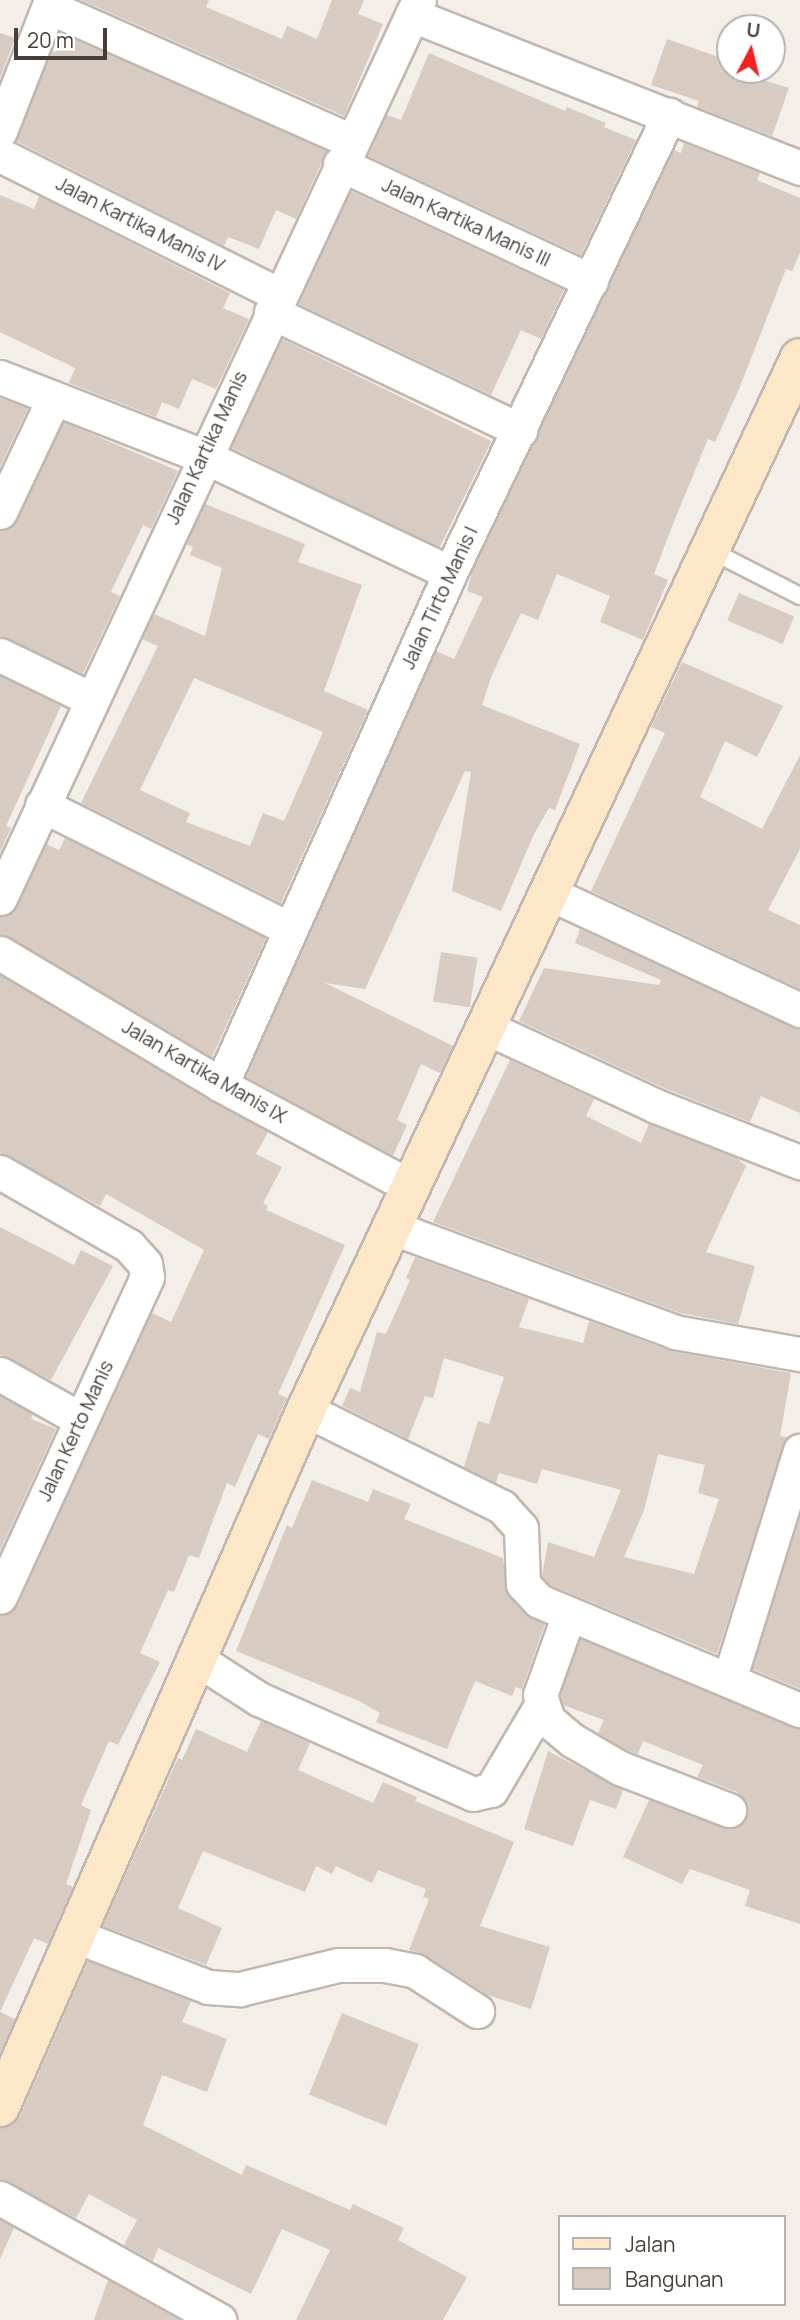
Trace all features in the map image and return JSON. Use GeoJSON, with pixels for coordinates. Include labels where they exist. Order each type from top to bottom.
{"type":"FeatureCollection","features":[{"type":"Feature","properties":{"kind":"main road"},"geometry":{"type":"LineString","coordinates":[[0,2107],[306,1410],[800,358]]}},
{"type":"Feature","properties":{"kind":"street"},"geometry":{"type":"LineString","coordinates":[[0,131],[50,4]]}},
{"type":"Feature","properties":{"kind":"street","name":"Jalan Kartika Manis III"},"geometry":{"type":"LineString","coordinates":[[50,4],[346,153],[591,281]]}},
{"type":"Feature","properties":{"kind":"street"},"geometry":{"type":"LineString","coordinates":[[415,8],[800,168]]}},
{"type":"Feature","properties":{"kind":"street","name":"Jalan Kartika Manis"},"geometry":{"type":"LineString","coordinates":[[0,898],[203,456],[415,8]]}},
{"type":"Feature","properties":{"kind":"street","name":"Jalan Tirto Manis I"},"geometry":{"type":"LineString","coordinates":[[221,1085],[450,573],[669,115]]}},
{"type":"Feature","properties":{"kind":"street","name":"Jalan Kartika Manis IV"},"geometry":{"type":"LineString","coordinates":[[0,155],[275,304],[520,430]]}},
{"type":"Feature","properties":{"kind":"street"},"geometry":{"type":"LineString","coordinates":[[0,377],[203,456],[450,573]]}},
{"type":"Feature","properties":{"kind":"street"},"geometry":{"type":"LineString","coordinates":[[0,512],[54,398]]}},
{"type":"Feature","properties":{"kind":"street"},"geometry":{"type":"LineString","coordinates":[[0,655],[91,699]]}},
{"type":"Feature","properties":{"kind":"street"},"geometry":{"type":"LineString","coordinates":[[42,804],[290,929]]}},
{"type":"Feature","properties":{"kind":"street"},"geometry":{"type":"LineString","coordinates":[[548,893],[800,1010]]}},
{"type":"Feature","properties":{"kind":"street","name":"Jalan Kartika Manis IX"},"geometry":{"type":"LineString","coordinates":[[0,953],[221,1085],[411,1187]]}},
{"type":"Feature","properties":{"kind":"street"},"geometry":{"type":"LineString","coordinates":[[485,1027],[656,1106],[800,1162]]}},
{"type":"Feature","properties":{"kind":"street","name":"Jalan Kerto Manis"},"geometry":{"type":"LineString","coordinates":[[0,1172],[129,1246],[145,1264],[147,1277],[0,1597]]}},
{"type":"Feature","properties":{"kind":"street"},"geometry":{"type":"LineString","coordinates":[[393,1228],[675,1332],[800,1354]]}},
{"type":"Feature","properties":{"kind":"street"},"geometry":{"type":"LineString","coordinates":[[0,1374],[80,1419]]}},
{"type":"Feature","properties":{"kind":"street"},"geometry":{"type":"LineString","coordinates":[[306,1410],[502,1507],[521,1528],[526,1591],[569,1614],[800,1710]]}},
{"type":"Feature","properties":{"kind":"street"},"geometry":{"type":"LineString","coordinates":[[729,1680],[800,1451]]}},
{"type":"Feature","properties":{"kind":"street"},"geometry":{"type":"LineString","coordinates":[[197,1659],[259,1699],[473,1794],[491,1790],[540,1707],[544,1676],[569,1614]]}},
{"type":"Feature","properties":{"kind":"street"},"geometry":{"type":"LineString","coordinates":[[540,1707],[572,1740],[620,1768],[729,1810]]}},
{"type":"Feature","properties":{"kind":"street"},"geometry":{"type":"LineString","coordinates":[[76,1937],[208,1987],[240,1989],[338,1965],[385,1965],[415,1971],[477,2011]]}},
{"type":"Feature","properties":{"kind":"street"},"geometry":{"type":"LineString","coordinates":[[0,2199],[219,2320]]}},
{"type":"Feature","properties":{"kind":"lane"},"geometry":{"type":"LineString","coordinates":[[710,550],[800,596]]}},
{"type":"Feature","properties":{"kind":"building"},"geometry":{"type":"Polygon","coordinates":[[[81,0],[209,0],[206,7],[282,39],[287,26],[317,39],[332,0],[364,0],[358,14],[383,24],[344,116],[81,0]]]}},
{"type":"Feature","properties":{"kind":"building"},"geometry":{"type":"Polygon","coordinates":[[[0,33],[15,38],[0,78],[0,33]]]}},
{"type":"Feature","properties":{"kind":"building"},"geometry":{"type":"Polygon","coordinates":[[[63,34],[327,151],[296,219],[276,210],[259,249],[228,237],[224,246],[16,141],[52,51],[56,52],[63,34]]]}},
{"type":"Feature","properties":{"kind":"building"},"geometry":{"type":"Polygon","coordinates":[[[667,39],[716,56],[716,84],[776,84],[789,88],[772,136],[697,107],[699,101],[651,85],[667,39]]]}},
{"type":"Feature","properties":{"kind":"building"},"geometry":{"type":"Polygon","coordinates":[[[429,53],[565,111],[567,107],[606,123],[604,127],[636,140],[581,255],[368,156],[387,115],[401,120],[429,53]]]}},
{"type":"Feature","properties":{"kind":"building"},"geometry":{"type":"Polygon","coordinates":[[[684,143],[760,173],[757,180],[800,198],[800,253],[792,271],[786,269],[739,389],[715,442],[708,439],[673,524],[654,574],[668,580],[643,640],[600,622],[610,596],[557,574],[538,620],[521,613],[492,675],[482,705],[580,744],[555,810],[549,808],[534,834],[501,911],[452,891],[471,772],[465,771],[365,989],[325,983],[453,1046],[440,1073],[421,1064],[397,1120],[407,1125],[393,1156],[246,1077],[436,651],[454,659],[483,597],[467,591],[473,569],[674,150],[681,153],[684,143]]]}},
{"type":"Feature","properties":{"kind":"building"},"geometry":{"type":"Polygon","coordinates":[[[351,191],[564,290],[541,339],[521,330],[491,395],[299,304],[351,191]]]}},
{"type":"Feature","properties":{"kind":"building"},"geometry":{"type":"Polygon","coordinates":[[[0,195],[34,209],[39,196],[230,293],[223,308],[249,319],[216,389],[192,379],[179,409],[162,402],[156,417],[69,383],[75,368],[0,332],[0,195]]]}},
{"type":"Feature","properties":{"kind":"building"},"geometry":{"type":"Polygon","coordinates":[[[282,339],[491,441],[439,549],[229,447],[282,339]]]}},
{"type":"Feature","properties":{"kind":"building"},"geometry":{"type":"Polygon","coordinates":[[[0,398],[28,408],[0,467],[0,398]]]}},
{"type":"Feature","properties":{"kind":"building"},"geometry":{"type":"Polygon","coordinates":[[[64,422],[178,471],[151,529],[143,525],[111,592],[120,596],[83,674],[0,636],[0,531],[17,520],[64,422]]]}},
{"type":"Feature","properties":{"kind":"building"},"geometry":{"type":"Polygon","coordinates":[[[205,504],[305,544],[298,562],[362,585],[324,691],[368,710],[281,903],[81,803],[158,646],[142,639],[154,614],[205,636],[222,568],[190,555],[193,547],[186,544],[205,504]],[[194,678],[140,790],[190,813],[186,822],[250,846],[263,813],[284,821],[323,732],[194,678]]]}},
{"type":"Feature","properties":{"kind":"building"},"geometry":{"type":"Polygon","coordinates":[[[739,593],[794,616],[783,644],[727,621],[739,593]]]}},
{"type":"Feature","properties":{"kind":"building"},"geometry":{"type":"Polygon","coordinates":[[[682,662],[783,706],[757,757],[725,741],[700,797],[762,829],[800,755],[800,849],[768,910],[800,925],[800,989],[591,891],[665,733],[651,727],[682,662]]]}},
{"type":"Feature","properties":{"kind":"building"},"geometry":{"type":"Polygon","coordinates":[[[0,676],[61,706],[6,826],[11,828],[0,852],[0,676]]]}},
{"type":"Feature","properties":{"kind":"building"},"geometry":{"type":"Polygon","coordinates":[[[65,838],[266,938],[212,1057],[0,934],[0,917],[17,907],[46,844],[59,850],[65,838]]]}},
{"type":"Feature","properties":{"kind":"building"},"geometry":{"type":"Polygon","coordinates":[[[580,929],[800,1029],[800,1113],[761,1096],[750,1122],[664,1088],[519,1021],[544,968],[659,985],[661,980],[575,943],[580,929]]]}},
{"type":"Feature","properties":{"kind":"building"},"geometry":{"type":"Polygon","coordinates":[[[441,952],[478,958],[470,1007],[433,1001],[441,952]]]}},
{"type":"Feature","properties":{"kind":"building"},"geometry":{"type":"Polygon","coordinates":[[[0,975],[268,1132],[256,1154],[282,1167],[263,1203],[268,1206],[266,1210],[345,1245],[278,1394],[287,1398],[269,1439],[258,1434],[235,1487],[227,1483],[199,1558],[189,1555],[174,1592],[168,1590],[140,1653],[160,1662],[118,1745],[109,1741],[81,1805],[91,1810],[66,1884],[73,1887],[48,1944],[34,1938],[0,2012],[0,1616],[18,1605],[152,1313],[171,1322],[204,1250],[106,1194],[100,1206],[0,1153],[0,975]]]}},
{"type":"Feature","properties":{"kind":"building"},"geometry":{"type":"Polygon","coordinates":[[[510,1060],[594,1099],[586,1116],[641,1143],[649,1124],[735,1157],[746,1166],[706,1252],[755,1266],[738,1324],[680,1313],[433,1222],[510,1060]]]}},
{"type":"Feature","properties":{"kind":"building"},"geometry":{"type":"Polygon","coordinates":[[[0,1227],[74,1265],[81,1250],[113,1266],[51,1380],[0,1355],[0,1227]]]}},
{"type":"Feature","properties":{"kind":"building"},"geometry":{"type":"Polygon","coordinates":[[[415,1257],[529,1299],[519,1327],[583,1343],[589,1321],[671,1351],[791,1373],[780,1436],[787,1437],[717,1654],[550,1585],[542,1576],[548,1542],[594,1557],[621,1490],[542,1469],[537,1484],[499,1473],[496,1483],[464,1467],[478,1421],[489,1424],[504,1377],[444,1358],[433,1398],[425,1396],[408,1439],[342,1406],[350,1388],[360,1392],[377,1332],[386,1334],[410,1280],[406,1278],[415,1257]],[[658,1454],[644,1510],[624,1557],[694,1574],[719,1499],[698,1493],[705,1465],[658,1454]]]}},
{"type":"Feature","properties":{"kind":"building"},"geometry":{"type":"Polygon","coordinates":[[[0,1396],[33,1414],[31,1419],[56,1429],[0,1551],[0,1396]]]}},
{"type":"Feature","properties":{"kind":"building"},"geometry":{"type":"Polygon","coordinates":[[[312,1480],[368,1502],[373,1489],[411,1504],[404,1519],[503,1558],[508,1596],[525,1615],[545,1624],[522,1689],[516,1687],[512,1696],[475,1681],[447,1749],[376,1722],[380,1713],[357,1700],[236,1651],[287,1525],[292,1528],[312,1480]]]}},
{"type":"Feature","properties":{"kind":"building"},"geometry":{"type":"Polygon","coordinates":[[[800,1516],[800,1689],[752,1669],[800,1516]]]}},
{"type":"Feature","properties":{"kind":"building"},"geometry":{"type":"Polygon","coordinates":[[[580,1639],[800,1729],[800,1924],[745,1906],[750,1890],[690,1869],[682,1884],[623,1857],[649,1800],[731,1829],[747,1818],[748,1806],[737,1792],[697,1777],[703,1765],[643,1741],[638,1754],[628,1751],[598,1733],[604,1720],[563,1705],[560,1695],[580,1639]]]}},
{"type":"Feature","properties":{"kind":"building"},"geometry":{"type":"Polygon","coordinates":[[[261,1721],[310,1743],[298,1770],[373,1803],[383,1782],[417,1797],[415,1801],[514,1842],[480,1926],[550,1947],[531,2009],[488,1995],[425,1955],[409,1950],[429,1899],[423,1897],[426,1889],[378,1870],[372,1883],[336,1866],[332,1874],[316,1866],[305,1892],[203,1851],[178,1908],[222,1928],[206,1965],[103,1926],[178,1758],[182,1760],[196,1729],[247,1752],[261,1721]]]}},
{"type":"Feature","properties":{"kind":"building"},"geometry":{"type":"Polygon","coordinates":[[[548,1751],[623,1790],[616,1809],[590,1800],[573,1846],[524,1829],[548,1751]]]}},
{"type":"Feature","properties":{"kind":"building"},"geometry":{"type":"Polygon","coordinates":[[[88,1961],[191,2001],[182,2022],[227,2039],[207,2092],[162,2075],[143,2125],[242,2175],[246,2165],[350,2210],[353,2204],[404,2228],[398,2240],[467,2277],[443,2320],[296,2320],[330,2250],[282,2229],[251,2294],[158,2248],[153,2261],[124,2245],[137,2220],[89,2194],[76,2218],[0,2179],[0,2128],[12,2125],[20,2116],[88,1961]]]}},
{"type":"Feature","properties":{"kind":"building"},"geometry":{"type":"Polygon","coordinates":[[[0,2012],[15,2019],[0,2053],[0,2012]]]}},
{"type":"Feature","properties":{"kind":"building"},"geometry":{"type":"Polygon","coordinates":[[[342,2013],[419,2044],[386,2126],[309,2095],[342,2013]]]}},
{"type":"Feature","properties":{"kind":"building"},"geometry":{"type":"Polygon","coordinates":[[[0,2220],[14,2228],[0,2259],[0,2220]]]}},
{"type":"Feature","properties":{"kind":"building"},"geometry":{"type":"Polygon","coordinates":[[[108,2280],[179,2320],[94,2320],[108,2280]]]}}]}
